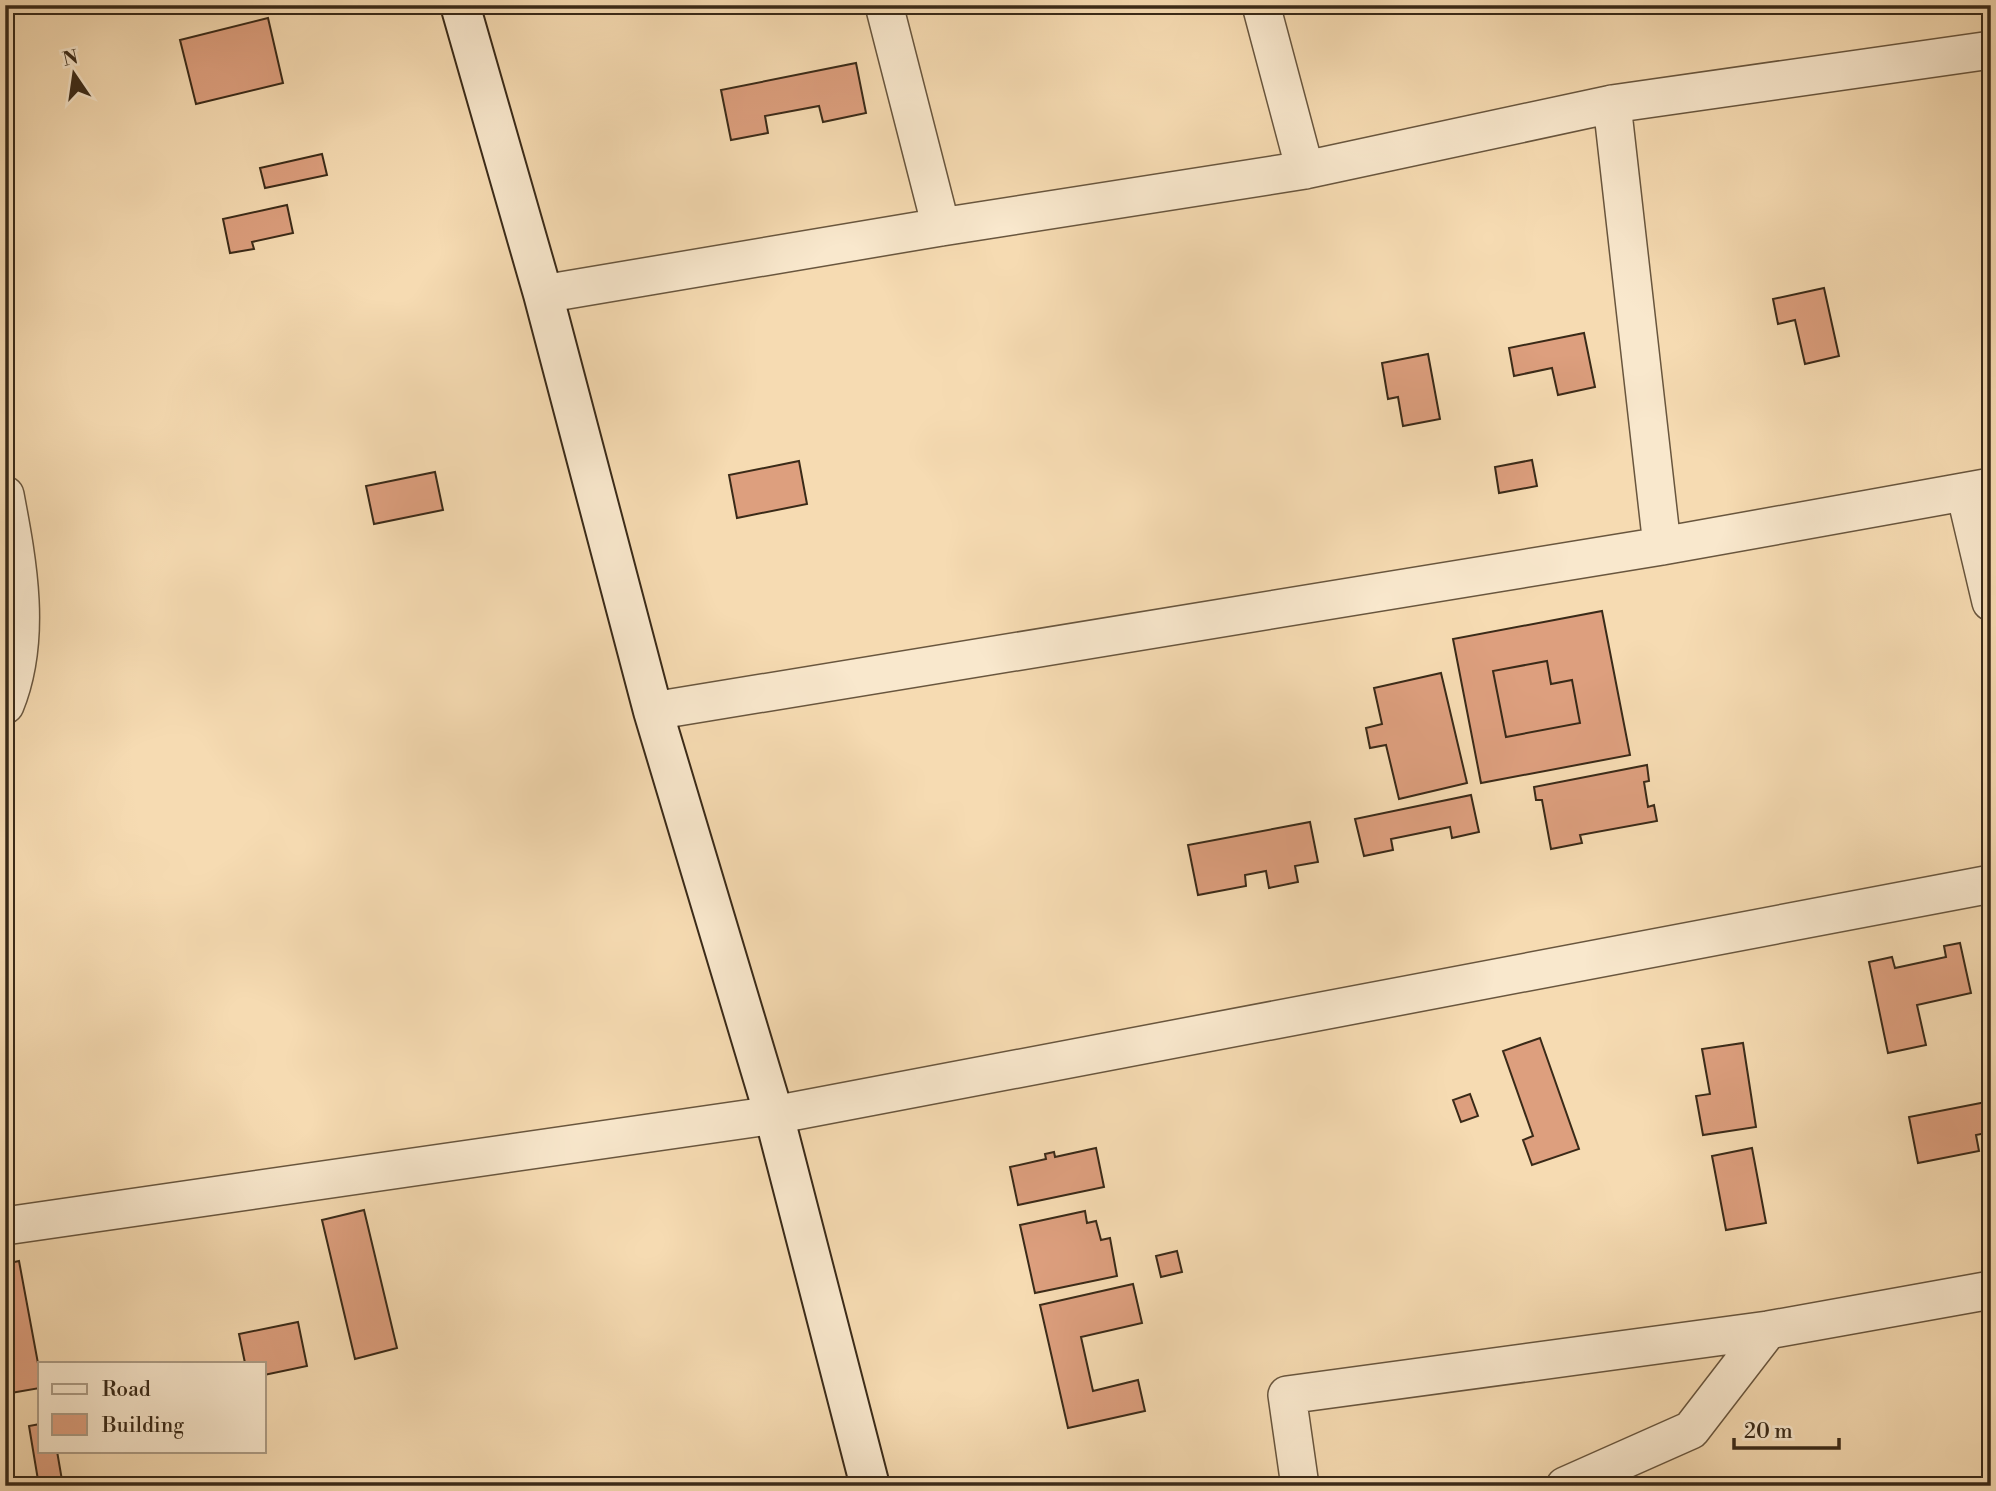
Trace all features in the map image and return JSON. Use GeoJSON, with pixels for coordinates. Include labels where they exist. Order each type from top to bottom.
{"type":"FeatureCollection","features":[{"type":"Feature","properties":{"kind":"street"},"geometry":{"type":"LineString","coordinates":[[460,5],[543,294],[653,711],[774,1115],[870,1486]]}},
{"type":"Feature","properties":{"kind":"street"},"geometry":{"type":"LineString","coordinates":[[884,5],[941,227]]}},
{"type":"Feature","properties":{"kind":"street"},"geometry":{"type":"LineString","coordinates":[[1262,5],[1305,170]]}},
{"type":"Feature","properties":{"kind":"street"},"geometry":{"type":"LineString","coordinates":[[543,294],[941,227],[1305,170],[1612,104],[1991,50]]}},
{"type":"Feature","properties":{"kind":"street"},"geometry":{"type":"LineString","coordinates":[[1612,104],[1662,546]]}},
{"type":"Feature","properties":{"kind":"street"},"geometry":{"type":"LineString","coordinates":[[653,711],[1662,546],[1978,490],[1991,602]]}},
{"type":"Feature","properties":{"kind":"street"},"geometry":{"type":"LineString","coordinates":[[5,495],[22,615],[13,687],[5,705]]}},
{"type":"Feature","properties":{"kind":"street"},"geometry":{"type":"LineString","coordinates":[[5,1226],[774,1115],[1991,884]]}},
{"type":"Feature","properties":{"kind":"street"},"geometry":{"type":"LineString","coordinates":[[1300,1486],[1287,1395],[1768,1331],[1991,1290]]}},
{"type":"Feature","properties":{"kind":"street"},"geometry":{"type":"LineString","coordinates":[[1566,1486],[1691,1430],[1768,1331]]}},
{"type":"Feature","properties":{"kind":"building"},"geometry":{"type":"Polygon","coordinates":[[[268,18],[283,83],[196,104],[180,40],[268,18]]]}},
{"type":"Feature","properties":{"kind":"building"},"geometry":{"type":"Polygon","coordinates":[[[856,63],[866,113],[823,122],[819,106],[765,116],[768,133],[731,140],[721,90],[856,63]]]}},
{"type":"Feature","properties":{"kind":"building"},"geometry":{"type":"Polygon","coordinates":[[[322,154],[327,175],[265,188],[260,168],[322,154]]]}},
{"type":"Feature","properties":{"kind":"building"},"geometry":{"type":"Polygon","coordinates":[[[287,205],[293,233],[252,242],[254,249],[230,253],[223,219],[287,205]]]}},
{"type":"Feature","properties":{"kind":"building"},"geometry":{"type":"Polygon","coordinates":[[[1824,288],[1839,356],[1805,364],[1795,320],[1778,324],[1773,299],[1824,288]]]}},
{"type":"Feature","properties":{"kind":"building"},"geometry":{"type":"Polygon","coordinates":[[[1584,333],[1595,387],[1558,395],[1552,368],[1514,376],[1509,348],[1584,333]]]}},
{"type":"Feature","properties":{"kind":"building"},"geometry":{"type":"Polygon","coordinates":[[[1428,354],[1440,419],[1403,426],[1398,397],[1388,399],[1382,363],[1428,354]]]}},
{"type":"Feature","properties":{"kind":"building"},"geometry":{"type":"Polygon","coordinates":[[[1532,460],[1537,486],[1499,493],[1495,467],[1532,460]]]}},
{"type":"Feature","properties":{"kind":"building"},"geometry":{"type":"Polygon","coordinates":[[[799,461],[807,504],[737,518],[729,475],[799,461]]]}},
{"type":"Feature","properties":{"kind":"building"},"geometry":{"type":"Polygon","coordinates":[[[435,472],[443,510],[374,524],[366,486],[435,472]]]}},
{"type":"Feature","properties":{"kind":"building"},"geometry":{"type":"Polygon","coordinates":[[[1602,611],[1630,755],[1481,783],[1453,639],[1602,611]],[[1547,661],[1493,671],[1506,737],[1580,723],[1572,680],[1551,684],[1547,661]]]}},
{"type":"Feature","properties":{"kind":"building"},"geometry":{"type":"Polygon","coordinates":[[[1547,661],[1551,684],[1572,680],[1580,723],[1506,737],[1493,671],[1547,661]]]}},
{"type":"Feature","properties":{"kind":"building"},"geometry":{"type":"Polygon","coordinates":[[[1441,673],[1467,783],[1399,799],[1386,745],[1370,748],[1366,728],[1382,724],[1374,688],[1441,673]]]}},
{"type":"Feature","properties":{"kind":"building"},"geometry":{"type":"Polygon","coordinates":[[[1647,765],[1649,781],[1644,782],[1648,807],[1654,805],[1657,821],[1580,835],[1582,843],[1551,849],[1542,800],[1536,800],[1534,787],[1647,765]]]}},
{"type":"Feature","properties":{"kind":"building"},"geometry":{"type":"Polygon","coordinates":[[[1471,795],[1479,832],[1452,838],[1450,827],[1391,839],[1393,850],[1364,856],[1355,819],[1471,795]]]}},
{"type":"Feature","properties":{"kind":"building"},"geometry":{"type":"Polygon","coordinates":[[[1310,822],[1318,862],[1295,866],[1298,882],[1269,888],[1266,871],[1245,875],[1246,886],[1198,895],[1188,845],[1310,822]]]}},
{"type":"Feature","properties":{"kind":"building"},"geometry":{"type":"Polygon","coordinates":[[[1960,943],[1971,993],[1917,1005],[1926,1045],[1888,1053],[1869,962],[1892,957],[1895,968],[1946,957],[1944,946],[1960,943]]]}},
{"type":"Feature","properties":{"kind":"building"},"geometry":{"type":"Polygon","coordinates":[[[1540,1038],[1579,1149],[1532,1165],[1523,1140],[1533,1136],[1503,1051],[1540,1038]]]}},
{"type":"Feature","properties":{"kind":"building"},"geometry":{"type":"Polygon","coordinates":[[[1743,1043],[1756,1127],[1703,1135],[1696,1096],[1710,1094],[1702,1049],[1743,1043]]]}},
{"type":"Feature","properties":{"kind":"building"},"geometry":{"type":"Polygon","coordinates":[[[1470,1094],[1478,1116],[1461,1122],[1453,1100],[1470,1094]]]}},
{"type":"Feature","properties":{"kind":"building"},"geometry":{"type":"Polygon","coordinates":[[[1991,1101],[1991,1132],[1976,1135],[1979,1151],[1918,1163],[1909,1117],[1991,1101]]]}},
{"type":"Feature","properties":{"kind":"building"},"geometry":{"type":"Polygon","coordinates":[[[1096,1148],[1104,1187],[1018,1205],[1010,1167],[1046,1159],[1045,1154],[1054,1152],[1055,1157],[1096,1148]]]}},
{"type":"Feature","properties":{"kind":"building"},"geometry":{"type":"Polygon","coordinates":[[[1752,1148],[1766,1223],[1726,1230],[1712,1156],[1752,1148]]]}},
{"type":"Feature","properties":{"kind":"building"},"geometry":{"type":"Polygon","coordinates":[[[364,1210],[397,1348],[355,1359],[322,1220],[364,1210]]]}},
{"type":"Feature","properties":{"kind":"building"},"geometry":{"type":"Polygon","coordinates":[[[1085,1211],[1087,1223],[1096,1221],[1101,1240],[1110,1238],[1117,1276],[1035,1293],[1020,1225],[1085,1211]]]}},
{"type":"Feature","properties":{"kind":"building"},"geometry":{"type":"Polygon","coordinates":[[[1177,1251],[1182,1272],[1161,1277],[1156,1256],[1177,1251]]]}},
{"type":"Feature","properties":{"kind":"building"},"geometry":{"type":"Polygon","coordinates":[[[19,1261],[38,1363],[38,1388],[5,1394],[5,1264],[19,1261]]]}},
{"type":"Feature","properties":{"kind":"building"},"geometry":{"type":"Polygon","coordinates":[[[1133,1284],[1142,1323],[1081,1337],[1093,1391],[1138,1380],[1145,1411],[1068,1428],[1040,1305],[1133,1284]]]}},
{"type":"Feature","properties":{"kind":"building"},"geometry":{"type":"Polygon","coordinates":[[[298,1322],[307,1366],[266,1375],[266,1362],[245,1362],[239,1334],[298,1322]]]}},
{"type":"Feature","properties":{"kind":"building"},"geometry":{"type":"Polygon","coordinates":[[[38,1424],[38,1452],[57,1452],[63,1486],[39,1486],[29,1426],[38,1424]]]}},
{"type":"Feature","properties":{"kind":"building"},"geometry":{"type":"Polygon","coordinates":[[[599,1478],[601,1486],[568,1486],[599,1478]]]}}]}
